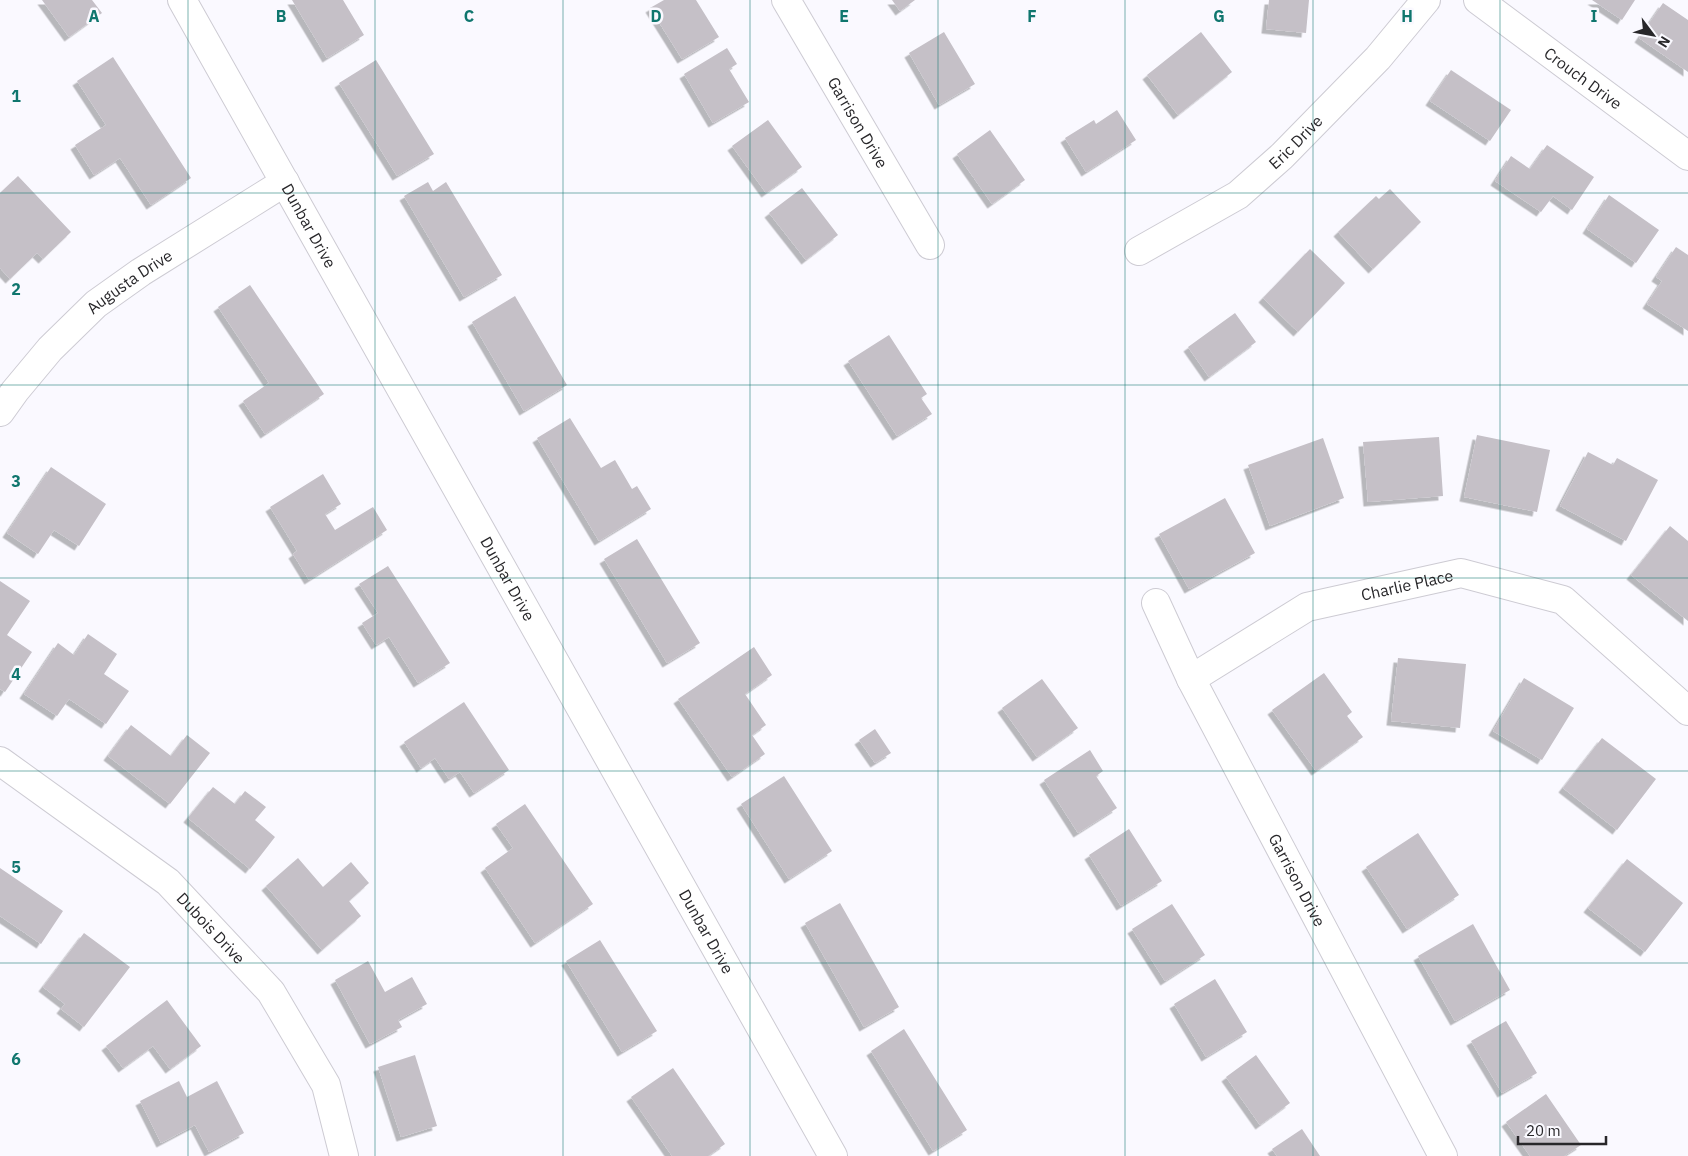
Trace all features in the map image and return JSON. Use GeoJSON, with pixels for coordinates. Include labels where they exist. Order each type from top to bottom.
{"type":"FeatureCollection","features":[{"type":"Feature","properties":{"kind":"street","name":"Dunbar Drive"},"geometry":{"type":"LineString","coordinates":[[182,0],[833,1156]]}},
{"type":"Feature","properties":{"kind":"street","name":"Garrison Drive"},"geometry":{"type":"LineString","coordinates":[[786,0],[930,246]]}},
{"type":"Feature","properties":{"kind":"street","name":"Eric Drive"},"geometry":{"type":"LineString","coordinates":[[1140,252],[1238,194],[1275,162],[1378,58],[1426,0]]}},
{"type":"Feature","properties":{"kind":"street","name":"Crouch Drive"},"geometry":{"type":"LineString","coordinates":[[1478,0],[1688,156]]}},
{"type":"Feature","properties":{"kind":"street","name":"Augusta Drive"},"geometry":{"type":"LineString","coordinates":[[0,412],[15,390],[50,349],[96,304],[141,272],[285,182]]}},
{"type":"Feature","properties":{"kind":"street","name":"Charlie Place"},"geometry":{"type":"LineString","coordinates":[[1191,679],[1307,607],[1461,573],[1563,600],[1688,711]]}},
{"type":"Feature","properties":{"kind":"street","name":"Garrison Drive"},"geometry":{"type":"LineString","coordinates":[[1156,603],[1191,679],[1443,1156]]}},
{"type":"Feature","properties":{"kind":"street","name":"Dubois Drive"},"geometry":{"type":"LineString","coordinates":[[0,761],[168,882],[271,992],[326,1085],[344,1156]]}},
{"type":"Feature","properties":{"kind":"building"},"geometry":{"type":"Polygon","coordinates":[[[42,0],[92,0],[102,13],[69,37],[42,0]]]}},
{"type":"Feature","properties":{"kind":"building"},"geometry":{"type":"Polygon","coordinates":[[[292,0],[343,0],[364,35],[327,58],[292,0]]]}},
{"type":"Feature","properties":{"kind":"building"},"geometry":{"type":"Polygon","coordinates":[[[664,0],[696,0],[719,37],[682,59],[650,8],[664,0]]]}},
{"type":"Feature","properties":{"kind":"building"},"geometry":{"type":"Polygon","coordinates":[[[892,0],[915,0],[900,11],[892,0]]]}},
{"type":"Feature","properties":{"kind":"building"},"geometry":{"type":"Polygon","coordinates":[[[1269,0],[1309,0],[1306,33],[1266,29],[1269,0]]]}},
{"type":"Feature","properties":{"kind":"building"},"geometry":{"type":"Polygon","coordinates":[[[1592,0],[1635,0],[1622,20],[1592,0]]]}},
{"type":"Feature","properties":{"kind":"building"},"geometry":{"type":"Polygon","coordinates":[[[1663,3],[1688,20],[1688,72],[1639,38],[1663,3]]]}},
{"type":"Feature","properties":{"kind":"building"},"geometry":{"type":"Polygon","coordinates":[[[944,32],[975,84],[939,105],[909,53],[944,32]]]}},
{"type":"Feature","properties":{"kind":"building"},"geometry":{"type":"Polygon","coordinates":[[[1201,32],[1232,72],[1178,115],[1147,75],[1201,32]]]}},
{"type":"Feature","properties":{"kind":"building"},"geometry":{"type":"Polygon","coordinates":[[[727,48],[737,64],[729,69],[749,102],[713,123],[684,74],[727,48]]]}},
{"type":"Feature","properties":{"kind":"building"},"geometry":{"type":"Polygon","coordinates":[[[113,57],[191,178],[151,205],[120,158],[94,175],[75,145],[106,125],[77,81],[113,57]]]}},
{"type":"Feature","properties":{"kind":"building"},"geometry":{"type":"Polygon","coordinates":[[[376,60],[434,154],[397,176],[339,83],[376,60]]]}},
{"type":"Feature","properties":{"kind":"building"},"geometry":{"type":"Polygon","coordinates":[[[1451,70],[1511,110],[1490,141],[1430,101],[1451,70]]]}},
{"type":"Feature","properties":{"kind":"building"},"geometry":{"type":"Polygon","coordinates":[[[1117,110],[1136,140],[1086,172],[1065,138],[1094,120],[1096,124],[1117,110]]]}},
{"type":"Feature","properties":{"kind":"building"},"geometry":{"type":"Polygon","coordinates":[[[768,120],[802,167],[766,193],[732,146],[768,120]]]}},
{"type":"Feature","properties":{"kind":"building"},"geometry":{"type":"Polygon","coordinates":[[[990,130],[1025,180],[992,204],[957,154],[990,130]]]}},
{"type":"Feature","properties":{"kind":"building"},"geometry":{"type":"Polygon","coordinates":[[[1547,145],[1594,177],[1572,210],[1553,196],[1541,212],[1495,181],[1511,156],[1530,169],[1547,145]]]}},
{"type":"Feature","properties":{"kind":"building"},"geometry":{"type":"Polygon","coordinates":[[[18,176],[71,232],[43,259],[37,253],[10,279],[0,268],[0,193],[18,176]]]}},
{"type":"Feature","properties":{"kind":"building"},"geometry":{"type":"Polygon","coordinates":[[[428,182],[433,191],[446,182],[502,275],[464,297],[404,196],[428,182]]]}},
{"type":"Feature","properties":{"kind":"building"},"geometry":{"type":"Polygon","coordinates":[[[802,188],[838,235],[806,260],[769,213],[802,188]]]}},
{"type":"Feature","properties":{"kind":"building"},"geometry":{"type":"Polygon","coordinates":[[[1390,189],[1421,222],[1373,269],[1338,232],[1376,196],[1379,199],[1390,189]]]}},
{"type":"Feature","properties":{"kind":"building"},"geometry":{"type":"Polygon","coordinates":[[[1609,195],[1659,230],[1636,263],[1587,229],[1609,195]]]}},
{"type":"Feature","properties":{"kind":"building"},"geometry":{"type":"Polygon","coordinates":[[[1676,247],[1688,255],[1688,331],[1647,304],[1662,281],[1656,277],[1676,247]]]}},
{"type":"Feature","properties":{"kind":"building"},"geometry":{"type":"Polygon","coordinates":[[[1310,249],[1345,283],[1298,332],[1263,298],[1310,249]]]}},
{"type":"Feature","properties":{"kind":"building"},"geometry":{"type":"Polygon","coordinates":[[[250,285],[324,394],[265,434],[243,401],[269,383],[218,307],[250,285]]]}},
{"type":"Feature","properties":{"kind":"building"},"geometry":{"type":"Polygon","coordinates":[[[515,296],[567,385],[524,411],[472,322],[515,296]]]}},
{"type":"Feature","properties":{"kind":"building"},"geometry":{"type":"Polygon","coordinates":[[[1235,313],[1256,342],[1209,377],[1188,347],[1235,313]]]}},
{"type":"Feature","properties":{"kind":"building"},"geometry":{"type":"Polygon","coordinates":[[[889,335],[927,394],[921,398],[932,414],[897,436],[848,361],[889,335]]]}},
{"type":"Feature","properties":{"kind":"building"},"geometry":{"type":"Polygon","coordinates":[[[570,418],[601,468],[615,460],[632,489],[637,486],[651,509],[599,541],[537,438],[570,418]]]}},
{"type":"Feature","properties":{"kind":"building"},"geometry":{"type":"Polygon","coordinates":[[[1477,435],[1550,450],[1537,512],[1464,497],[1477,435]]]}},
{"type":"Feature","properties":{"kind":"building"},"geometry":{"type":"Polygon","coordinates":[[[1439,437],[1443,496],[1368,502],[1363,442],[1439,437]]]}},
{"type":"Feature","properties":{"kind":"building"},"geometry":{"type":"Polygon","coordinates":[[[1323,438],[1344,498],[1270,526],[1248,465],[1323,438]]]}},
{"type":"Feature","properties":{"kind":"building"},"geometry":{"type":"Polygon","coordinates":[[[1588,452],[1613,465],[1617,458],[1658,480],[1626,541],[1560,506],[1588,452]]]}},
{"type":"Feature","properties":{"kind":"building"},"geometry":{"type":"Polygon","coordinates":[[[51,467],[106,504],[79,546],[54,530],[38,554],[7,533],[51,467]]]}},
{"type":"Feature","properties":{"kind":"building"},"geometry":{"type":"Polygon","coordinates":[[[323,474],[341,504],[325,514],[335,530],[373,507],[387,530],[309,580],[293,554],[297,551],[270,507],[323,474]]]}},
{"type":"Feature","properties":{"kind":"building"},"geometry":{"type":"Polygon","coordinates":[[[1225,498],[1255,553],[1189,589],[1159,534],[1225,498]]]}},
{"type":"Feature","properties":{"kind":"building"},"geometry":{"type":"Polygon","coordinates":[[[1670,526],[1688,541],[1688,621],[1631,575],[1670,526]]]}},
{"type":"Feature","properties":{"kind":"building"},"geometry":{"type":"Polygon","coordinates":[[[637,539],[700,643],[667,663],[604,559],[637,539]]]}},
{"type":"Feature","properties":{"kind":"building"},"geometry":{"type":"Polygon","coordinates":[[[388,566],[450,663],[418,683],[389,637],[376,645],[362,623],[378,613],[359,584],[388,566]]]}},
{"type":"Feature","properties":{"kind":"building"},"geometry":{"type":"Polygon","coordinates":[[[0,581],[30,601],[7,635],[32,652],[5,692],[0,689],[0,581]]]}},
{"type":"Feature","properties":{"kind":"building"},"geometry":{"type":"Polygon","coordinates":[[[88,634],[117,654],[104,674],[129,691],[106,724],[69,699],[57,716],[24,694],[58,643],[74,655],[88,634]]]}},
{"type":"Feature","properties":{"kind":"building"},"geometry":{"type":"Polygon","coordinates":[[[754,647],[772,675],[745,694],[766,725],[752,735],[765,754],[732,777],[678,699],[754,647]]]}},
{"type":"Feature","properties":{"kind":"building"},"geometry":{"type":"Polygon","coordinates":[[[1398,658],[1466,664],[1460,728],[1391,721],[1398,658]]]}},
{"type":"Feature","properties":{"kind":"building"},"geometry":{"type":"Polygon","coordinates":[[[1324,673],[1352,712],[1347,716],[1363,737],[1316,771],[1272,710],[1324,673]]]}},
{"type":"Feature","properties":{"kind":"building"},"geometry":{"type":"Polygon","coordinates":[[[1524,678],[1574,708],[1542,760],[1493,731],[1524,678]]]}},
{"type":"Feature","properties":{"kind":"building"},"geometry":{"type":"Polygon","coordinates":[[[1042,679],[1078,728],[1037,757],[1002,708],[1042,679]]]}},
{"type":"Feature","properties":{"kind":"building"},"geometry":{"type":"Polygon","coordinates":[[[464,702],[509,770],[474,793],[460,772],[449,779],[435,758],[421,768],[404,742],[464,702]]]}},
{"type":"Feature","properties":{"kind":"building"},"geometry":{"type":"Polygon","coordinates":[[[131,725],[171,756],[187,735],[210,753],[170,804],[108,756],[131,725]]]}},
{"type":"Feature","properties":{"kind":"building"},"geometry":{"type":"Polygon","coordinates":[[[875,729],[891,753],[875,763],[859,740],[875,729]]]}},
{"type":"Feature","properties":{"kind":"building"},"geometry":{"type":"Polygon","coordinates":[[[1602,738],[1656,779],[1617,830],[1563,788],[1602,738]]]}},
{"type":"Feature","properties":{"kind":"building"},"geometry":{"type":"Polygon","coordinates":[[[1090,750],[1103,771],[1096,776],[1117,808],[1078,833],[1044,780],[1090,750]]]}},
{"type":"Feature","properties":{"kind":"building"},"geometry":{"type":"Polygon","coordinates":[[[784,776],[832,851],[789,879],[741,804],[784,776]]]}},
{"type":"Feature","properties":{"kind":"building"},"geometry":{"type":"Polygon","coordinates":[[[213,787],[235,804],[245,791],[266,807],[255,820],[275,837],[250,869],[188,818],[213,787]]]}},
{"type":"Feature","properties":{"kind":"building"},"geometry":{"type":"Polygon","coordinates":[[[525,804],[593,904],[535,943],[485,868],[513,848],[496,824],[525,804]]]}},
{"type":"Feature","properties":{"kind":"building"},"geometry":{"type":"Polygon","coordinates":[[[1129,829],[1162,881],[1121,906],[1089,855],[1129,829]]]}},
{"type":"Feature","properties":{"kind":"building"},"geometry":{"type":"Polygon","coordinates":[[[1418,833],[1459,895],[1407,929],[1366,867],[1418,833]]]}},
{"type":"Feature","properties":{"kind":"building"},"geometry":{"type":"Polygon","coordinates":[[[298,858],[323,887],[351,862],[369,883],[349,901],[361,916],[322,950],[266,886],[298,858]]]}},
{"type":"Feature","properties":{"kind":"building"},"geometry":{"type":"Polygon","coordinates":[[[1627,859],[1683,903],[1645,952],[1588,908],[1627,859]]]}},
{"type":"Feature","properties":{"kind":"building"},"geometry":{"type":"Polygon","coordinates":[[[0,868],[63,911],[41,944],[0,916],[0,868]]]}},
{"type":"Feature","properties":{"kind":"building"},"geometry":{"type":"Polygon","coordinates":[[[840,903],[899,1007],[864,1027],[805,923],[840,903]]]}},
{"type":"Feature","properties":{"kind":"building"},"geometry":{"type":"Polygon","coordinates":[[[1172,904],[1205,955],[1165,981],[1132,929],[1172,904]]]}},
{"type":"Feature","properties":{"kind":"building"},"geometry":{"type":"Polygon","coordinates":[[[1473,924],[1510,990],[1455,1021],[1418,956],[1473,924]]]}},
{"type":"Feature","properties":{"kind":"building"},"geometry":{"type":"Polygon","coordinates":[[[84,933],[130,967],[84,1027],[61,1009],[65,1004],[43,987],[84,933]]]}},
{"type":"Feature","properties":{"kind":"building"},"geometry":{"type":"Polygon","coordinates":[[[600,940],[657,1031],[622,1052],[566,961],[600,940]]]}},
{"type":"Feature","properties":{"kind":"building"},"geometry":{"type":"Polygon","coordinates":[[[368,961],[385,992],[412,977],[427,1004],[398,1020],[402,1027],[370,1044],[335,980],[368,961]]]}},
{"type":"Feature","properties":{"kind":"building"},"geometry":{"type":"Polygon","coordinates":[[[1215,979],[1247,1032],[1206,1057],[1174,1004],[1215,979]]]}},
{"type":"Feature","properties":{"kind":"building"},"geometry":{"type":"Polygon","coordinates":[[[167,1000],[201,1046],[170,1069],[153,1046],[123,1068],[106,1046],[167,1000]]]}},
{"type":"Feature","properties":{"kind":"building"},"geometry":{"type":"Polygon","coordinates":[[[1506,1021],[1537,1073],[1502,1093],[1471,1041],[1506,1021]]]}},
{"type":"Feature","properties":{"kind":"building"},"geometry":{"type":"Polygon","coordinates":[[[904,1029],[967,1130],[933,1151],[871,1051],[904,1029]]]}},
{"type":"Feature","properties":{"kind":"building"},"geometry":{"type":"Polygon","coordinates":[[[415,1055],[437,1126],[401,1137],[378,1067],[415,1055]]]}},
{"type":"Feature","properties":{"kind":"building"},"geometry":{"type":"Polygon","coordinates":[[[1256,1055],[1290,1103],[1260,1125],[1226,1077],[1256,1055]]]}},
{"type":"Feature","properties":{"kind":"building"},"geometry":{"type":"Polygon","coordinates":[[[673,1068],[725,1144],[708,1156],[672,1156],[631,1097],[673,1068]]]}},
{"type":"Feature","properties":{"kind":"building"},"geometry":{"type":"Polygon","coordinates":[[[179,1081],[187,1097],[217,1081],[244,1133],[209,1152],[195,1125],[161,1143],[140,1101],[179,1081]]]}},
{"type":"Feature","properties":{"kind":"building"},"geometry":{"type":"Polygon","coordinates":[[[1546,1094],[1581,1145],[1564,1156],[1530,1156],[1506,1122],[1546,1094]]]}},
{"type":"Feature","properties":{"kind":"building"},"geometry":{"type":"Polygon","coordinates":[[[1302,1129],[1320,1156],[1277,1156],[1272,1149],[1302,1129]]]}}]}
